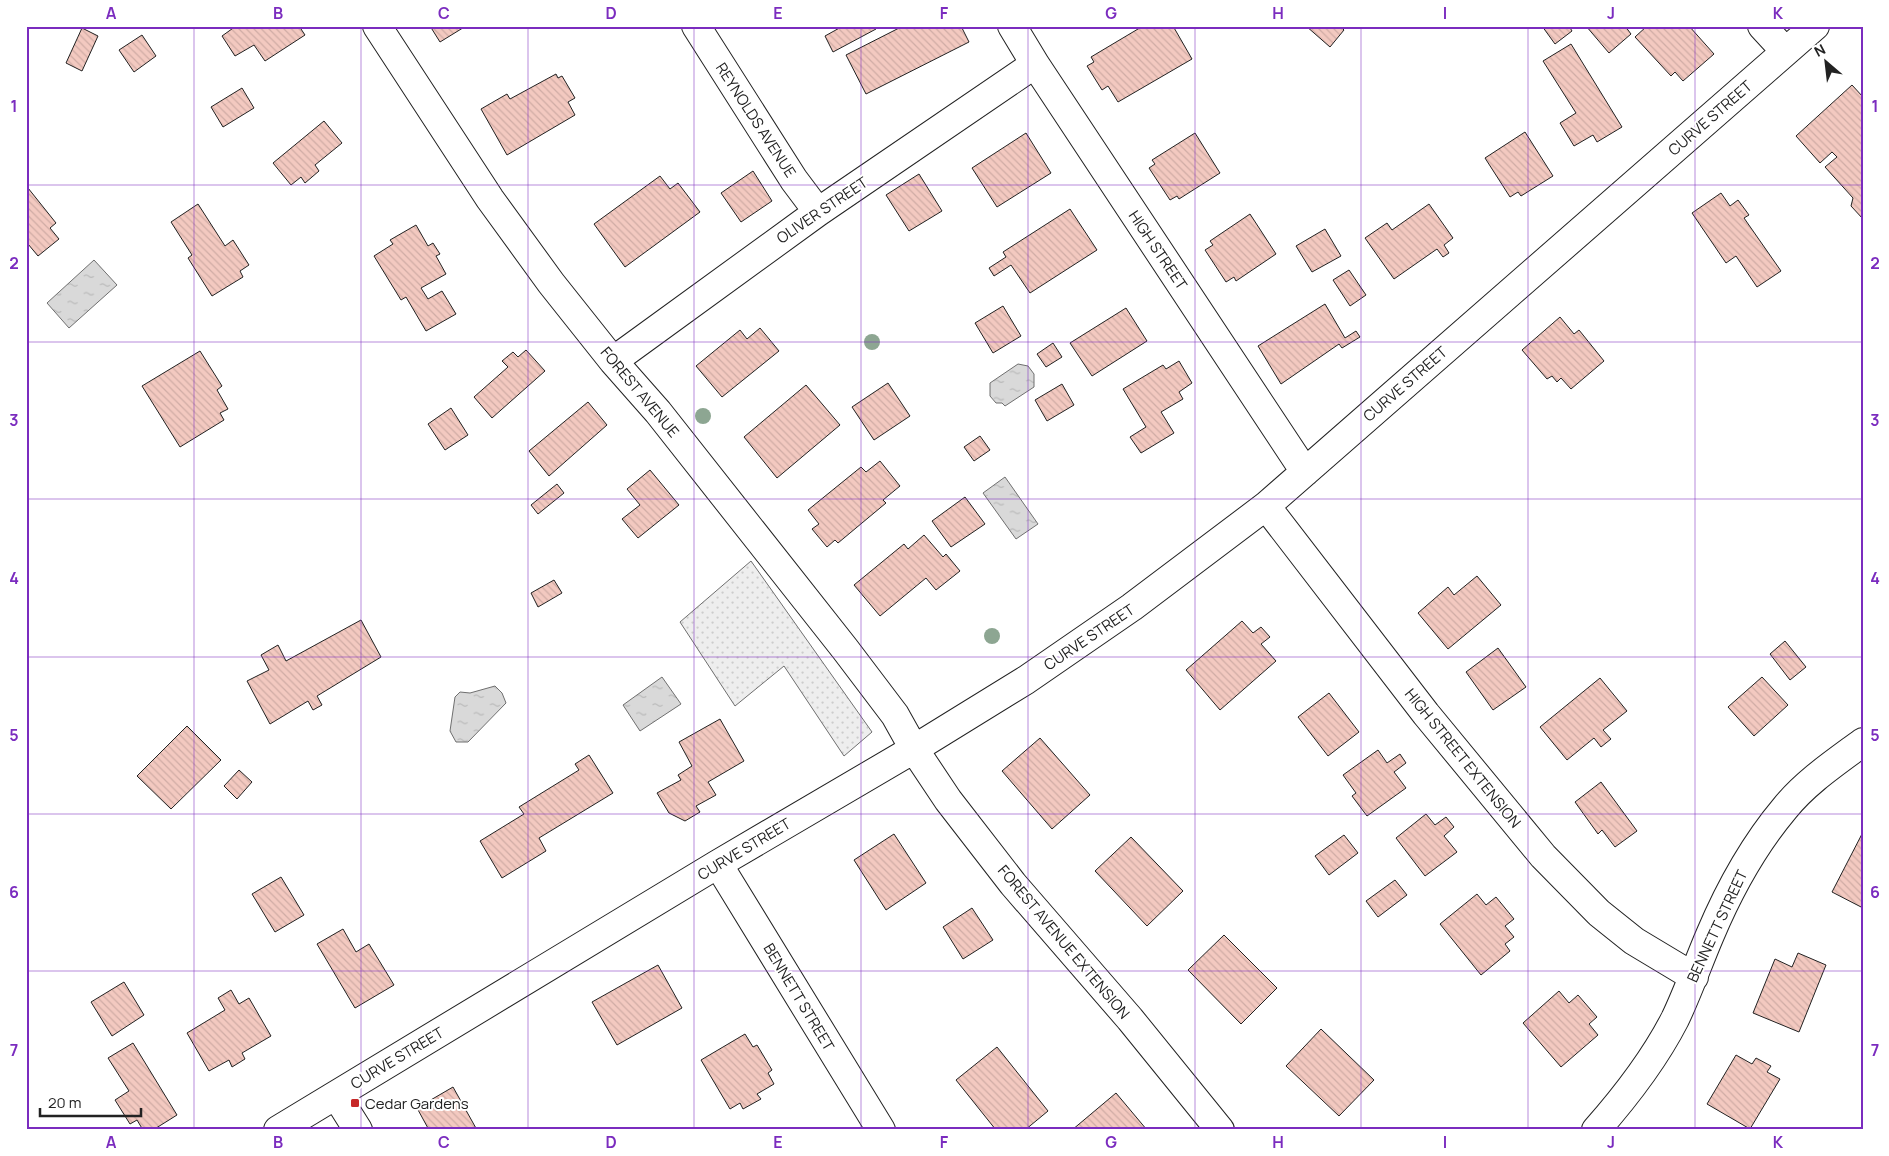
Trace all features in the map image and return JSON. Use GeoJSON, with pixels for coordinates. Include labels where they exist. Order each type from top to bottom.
{"type":"FeatureCollection","features":[{"type":"Feature","properties":{"kind":"street","name":"FOREST AVENUE"},"geometry":{"type":"LineString","coordinates":[[377,26],[490,199],[550,283],[613,361],[658,412],[817,612],[895,715],[914,749]]}},
{"type":"Feature","properties":{"kind":"street","name":"REYNOLDS AVENUE"},"geometry":{"type":"LineString","coordinates":[[696,26],[794,180],[818,212]]}},
{"type":"Feature","properties":{"kind":"street","name":"HIGH STREET"},"geometry":{"type":"LineString","coordinates":[[1012,26],[1035,64],[1305,472]]}},
{"type":"Feature","properties":{"kind":"street"},"geometry":{"type":"LineString","coordinates":[[1762,26],[1785,51]]}},
{"type":"Feature","properties":{"kind":"street","name":"CURVE STREET"},"geometry":{"type":"LineString","coordinates":[[278,1130],[718,864],[914,749],[1026,680],[1132,607],[1266,506],[1815,26]]}},
{"type":"Feature","properties":{"kind":"street","name":"OLIVER STREET"},"geometry":{"type":"LineString","coordinates":[[613,361],[818,212],[1035,64]]}},
{"type":"Feature","properties":{"kind":"street","name":"HIGH STREET EXTENSION"},"geometry":{"type":"LineString","coordinates":[[1266,506],[1426,714],[1543,856],[1598,913],[1634,941],[1694,977]]}},
{"type":"Feature","properties":{"kind":"street","name":"BENNETT STREET"},"geometry":{"type":"LineString","coordinates":[[1596,1130],[1631,1088],[1655,1054],[1675,1019],[1727,897],[1765,833],[1786,806],[1809,783],[1863,742]]}},
{"type":"Feature","properties":{"kind":"street","name":"FOREST AVENUE EXTENSION"},"geometry":{"type":"LineString","coordinates":[[914,749],[948,800],[1013,884],[1130,1019],[1220,1130]]}},
{"type":"Feature","properties":{"kind":"street","name":"BENNETT STREET"},"geometry":{"type":"LineString","coordinates":[[718,864],[881,1130]]}},
{"type":"Feature","properties":{"kind":"street"},"geometry":{"type":"LineString","coordinates":[[336,1095],[358,1130]]}},
{"type":"Feature","properties":{"kind":"shaded area"},"geometry":{"type":"Polygon","coordinates":[[[751,561],[872,732],[844,756],[784,666],[735,706],[680,622],[751,561]]]}},
{"type":"Feature","properties":{"kind":"water"},"geometry":{"type":"Polygon","coordinates":[[[94,260],[117,285],[69,328],[47,303],[94,260]]]}},
{"type":"Feature","properties":{"kind":"water"},"geometry":{"type":"Polygon","coordinates":[[[1018,364],[1028,366],[1034,374],[1034,387],[1005,406],[1002,403],[996,403],[990,396],[990,383],[1018,364]]]}},
{"type":"Feature","properties":{"kind":"water"},"geometry":{"type":"Polygon","coordinates":[[[1005,477],[1038,524],[1016,539],[983,493],[1005,477]]]}},
{"type":"Feature","properties":{"kind":"water"},"geometry":{"type":"Polygon","coordinates":[[[662,677],[681,704],[640,731],[623,705],[662,677]]]}},
{"type":"Feature","properties":{"kind":"water"},"geometry":{"type":"Polygon","coordinates":[[[495,686],[502,693],[506,703],[468,742],[456,742],[450,731],[455,697],[460,692],[470,693],[495,686]]]}},
{"type":"Feature","properties":{"kind":"building"},"geometry":{"type":"Polygon","coordinates":[[[236,26],[299,26],[305,35],[265,61],[254,45],[235,56],[222,36],[236,26]]]}},
{"type":"Feature","properties":{"kind":"building"},"geometry":{"type":"Polygon","coordinates":[[[430,26],[466,26],[440,42],[430,26]]]}},
{"type":"Feature","properties":{"kind":"building"},"geometry":{"type":"Polygon","coordinates":[[[843,26],[875,26],[876,29],[833,52],[825,36],[843,26]]]}},
{"type":"Feature","properties":{"kind":"building"},"geometry":{"type":"Polygon","coordinates":[[[903,26],[961,26],[969,42],[866,94],[846,55],[903,26]]]}},
{"type":"Feature","properties":{"kind":"building"},"geometry":{"type":"Polygon","coordinates":[[[1143,26],[1173,26],[1192,59],[1118,102],[1108,86],[1102,90],[1087,66],[1094,62],[1091,57],[1143,26]]]}},
{"type":"Feature","properties":{"kind":"building"},"geometry":{"type":"Polygon","coordinates":[[[1306,26],[1340,26],[1344,30],[1330,47],[1306,26]]]}},
{"type":"Feature","properties":{"kind":"building"},"geometry":{"type":"Polygon","coordinates":[[[1542,26],[1569,26],[1572,31],[1555,44],[1542,26]]]}},
{"type":"Feature","properties":{"kind":"building"},"geometry":{"type":"Polygon","coordinates":[[[1586,26],[1625,26],[1631,34],[1609,53],[1586,26]]]}},
{"type":"Feature","properties":{"kind":"building"},"geometry":{"type":"Polygon","coordinates":[[[1647,26],[1689,26],[1714,54],[1683,81],[1675,72],[1671,76],[1635,37],[1647,26]]]}},
{"type":"Feature","properties":{"kind":"building"},"geometry":{"type":"Polygon","coordinates":[[[82,28],[98,36],[82,71],[66,63],[82,28]]]}},
{"type":"Feature","properties":{"kind":"building"},"geometry":{"type":"Polygon","coordinates":[[[142,35],[156,56],[134,72],[119,50],[142,35]]]}},
{"type":"Feature","properties":{"kind":"building"},"geometry":{"type":"Polygon","coordinates":[[[1571,44],[1622,127],[1597,142],[1593,135],[1574,146],[1560,123],[1576,113],[1543,61],[1571,44]]]}},
{"type":"Feature","properties":{"kind":"building"},"geometry":{"type":"Polygon","coordinates":[[[556,74],[558,78],[562,76],[575,98],[568,102],[575,115],[507,155],[481,109],[507,94],[510,99],[556,74]]]}},
{"type":"Feature","properties":{"kind":"building"},"geometry":{"type":"Polygon","coordinates":[[[1852,85],[1863,97],[1863,219],[1851,206],[1853,198],[1825,167],[1837,157],[1832,152],[1820,163],[1796,136],[1852,85]]]}},
{"type":"Feature","properties":{"kind":"building"},"geometry":{"type":"Polygon","coordinates":[[[242,88],[254,108],[223,127],[211,107],[242,88]]]}},
{"type":"Feature","properties":{"kind":"building"},"geometry":{"type":"Polygon","coordinates":[[[324,121],[342,143],[315,165],[319,171],[305,183],[301,177],[291,185],[273,163],[324,121]]]}},
{"type":"Feature","properties":{"kind":"building"},"geometry":{"type":"Polygon","coordinates":[[[1525,132],[1553,176],[1521,196],[1518,192],[1510,197],[1485,158],[1525,132]]]}},
{"type":"Feature","properties":{"kind":"building"},"geometry":{"type":"Polygon","coordinates":[[[1026,133],[1051,173],[997,207],[972,168],[1026,133]]]}},
{"type":"Feature","properties":{"kind":"building"},"geometry":{"type":"Polygon","coordinates":[[[1195,133],[1220,173],[1179,199],[1177,196],[1170,200],[1149,168],[1155,164],[1152,160],[1195,133]]]}},
{"type":"Feature","properties":{"kind":"building"},"geometry":{"type":"Polygon","coordinates":[[[753,171],[772,201],[741,222],[721,193],[753,171]]]}},
{"type":"Feature","properties":{"kind":"building"},"geometry":{"type":"Polygon","coordinates":[[[919,174],[942,211],[909,231],[886,195],[919,174]]]}},
{"type":"Feature","properties":{"kind":"building"},"geometry":{"type":"Polygon","coordinates":[[[660,176],[670,189],[678,183],[700,212],[625,267],[594,224],[660,176]]]}},
{"type":"Feature","properties":{"kind":"building"},"geometry":{"type":"Polygon","coordinates":[[[28,188],[56,223],[50,228],[59,239],[38,256],[28,244],[26,245],[26,190],[28,188]]]}},
{"type":"Feature","properties":{"kind":"building"},"geometry":{"type":"Polygon","coordinates":[[[1721,193],[1730,206],[1738,200],[1749,215],[1744,218],[1781,271],[1757,287],[1736,256],[1726,263],[1692,213],[1721,193]]]}},
{"type":"Feature","properties":{"kind":"building"},"geometry":{"type":"Polygon","coordinates":[[[198,204],[225,246],[233,240],[249,265],[240,271],[243,277],[212,296],[188,258],[192,255],[171,222],[198,204]]]}},
{"type":"Feature","properties":{"kind":"building"},"geometry":{"type":"Polygon","coordinates":[[[1429,204],[1453,238],[1444,245],[1449,253],[1443,257],[1437,249],[1394,279],[1365,238],[1387,223],[1392,230],[1429,204]]]}},
{"type":"Feature","properties":{"kind":"building"},"geometry":{"type":"Polygon","coordinates":[[[1070,209],[1097,250],[1030,293],[1011,265],[994,276],[989,268],[1006,257],[1003,252],[1070,209]]]}},
{"type":"Feature","properties":{"kind":"building"},"geometry":{"type":"Polygon","coordinates":[[[1250,214],[1276,254],[1236,281],[1234,277],[1226,282],[1205,250],[1213,245],[1210,241],[1250,214]]]}},
{"type":"Feature","properties":{"kind":"building"},"geometry":{"type":"Polygon","coordinates":[[[416,225],[428,246],[433,243],[440,254],[436,256],[446,274],[421,288],[428,299],[442,291],[456,314],[426,331],[406,297],[401,300],[374,256],[393,244],[390,240],[416,225]]]}},
{"type":"Feature","properties":{"kind":"building"},"geometry":{"type":"Polygon","coordinates":[[[1325,229],[1341,256],[1312,272],[1296,246],[1325,229]]]}},
{"type":"Feature","properties":{"kind":"building"},"geometry":{"type":"Polygon","coordinates":[[[1349,270],[1366,295],[1350,306],[1333,280],[1349,270]]]}},
{"type":"Feature","properties":{"kind":"building"},"geometry":{"type":"Polygon","coordinates":[[[1325,304],[1345,338],[1356,331],[1360,337],[1342,348],[1339,344],[1281,384],[1258,346],[1325,304]]]}},
{"type":"Feature","properties":{"kind":"building"},"geometry":{"type":"Polygon","coordinates":[[[1003,306],[1021,336],[993,353],[975,323],[1003,306]]]}},
{"type":"Feature","properties":{"kind":"building"},"geometry":{"type":"Polygon","coordinates":[[[1126,308],[1147,341],[1092,376],[1070,343],[1126,308]]]}},
{"type":"Feature","properties":{"kind":"building"},"geometry":{"type":"Polygon","coordinates":[[[1560,317],[1574,334],[1579,330],[1604,361],[1571,389],[1561,378],[1557,382],[1552,376],[1547,379],[1522,350],[1560,317]]]}},
{"type":"Feature","properties":{"kind":"building"},"geometry":{"type":"Polygon","coordinates":[[[760,328],[779,351],[722,397],[696,366],[740,330],[747,339],[760,328]]]}},
{"type":"Feature","properties":{"kind":"building"},"geometry":{"type":"Polygon","coordinates":[[[1053,343],[1062,357],[1046,367],[1037,354],[1053,343]]]}},
{"type":"Feature","properties":{"kind":"building"},"geometry":{"type":"Polygon","coordinates":[[[526,350],[545,371],[492,418],[474,397],[508,367],[502,361],[513,352],[518,357],[526,350]]]}},
{"type":"Feature","properties":{"kind":"building"},"geometry":{"type":"Polygon","coordinates":[[[200,351],[222,386],[217,390],[228,409],[220,413],[224,420],[180,447],[142,386],[200,351]]]}},
{"type":"Feature","properties":{"kind":"building"},"geometry":{"type":"Polygon","coordinates":[[[1179,361],[1192,383],[1179,392],[1183,399],[1161,412],[1174,433],[1141,453],[1130,437],[1146,427],[1123,389],[1163,365],[1166,369],[1179,361]]]}},
{"type":"Feature","properties":{"kind":"building"},"geometry":{"type":"Polygon","coordinates":[[[888,383],[910,416],[874,440],[852,407],[888,383]]]}},
{"type":"Feature","properties":{"kind":"building"},"geometry":{"type":"Polygon","coordinates":[[[1062,384],[1074,405],[1047,421],[1035,400],[1062,384]]]}},
{"type":"Feature","properties":{"kind":"building"},"geometry":{"type":"Polygon","coordinates":[[[806,385],[840,425],[777,478],[744,437],[806,385]]]}},
{"type":"Feature","properties":{"kind":"building"},"geometry":{"type":"Polygon","coordinates":[[[588,402],[607,425],[549,476],[529,451],[588,402]]]}},
{"type":"Feature","properties":{"kind":"building"},"geometry":{"type":"Polygon","coordinates":[[[451,408],[468,435],[445,450],[428,424],[451,408]]]}},
{"type":"Feature","properties":{"kind":"building"},"geometry":{"type":"Polygon","coordinates":[[[980,436],[990,450],[974,461],[964,447],[980,436]]]}},
{"type":"Feature","properties":{"kind":"building"},"geometry":{"type":"Polygon","coordinates":[[[880,461],[900,486],[883,500],[886,503],[838,543],[835,540],[827,547],[812,529],[819,524],[808,510],[861,467],[866,472],[880,461]]]}},
{"type":"Feature","properties":{"kind":"building"},"geometry":{"type":"Polygon","coordinates":[[[650,470],[679,505],[638,538],[622,519],[640,505],[627,489],[650,470]]]}},
{"type":"Feature","properties":{"kind":"building"},"geometry":{"type":"Polygon","coordinates":[[[557,484],[564,493],[538,514],[531,505],[557,484]]]}},
{"type":"Feature","properties":{"kind":"building"},"geometry":{"type":"Polygon","coordinates":[[[965,497],[985,524],[951,547],[932,521],[965,497]]]}},
{"type":"Feature","properties":{"kind":"building"},"geometry":{"type":"Polygon","coordinates":[[[924,535],[943,557],[946,554],[960,571],[936,590],[926,578],[880,616],[854,585],[904,544],[908,549],[924,535]]]}},
{"type":"Feature","properties":{"kind":"building"},"geometry":{"type":"Polygon","coordinates":[[[1477,576],[1501,605],[1448,649],[1418,613],[1448,587],[1454,595],[1477,576]]]}},
{"type":"Feature","properties":{"kind":"building"},"geometry":{"type":"Polygon","coordinates":[[[554,580],[562,593],[538,607],[531,593],[554,580]]]}},
{"type":"Feature","properties":{"kind":"building"},"geometry":{"type":"Polygon","coordinates":[[[361,620],[381,657],[317,696],[322,705],[313,710],[308,701],[270,724],[247,681],[269,670],[261,655],[278,645],[286,661],[361,620]]]}},
{"type":"Feature","properties":{"kind":"building"},"geometry":{"type":"Polygon","coordinates":[[[1242,621],[1253,633],[1261,627],[1270,637],[1261,644],[1276,661],[1220,710],[1186,670],[1242,621]]]}},
{"type":"Feature","properties":{"kind":"building"},"geometry":{"type":"Polygon","coordinates":[[[1785,641],[1806,667],[1790,680],[1770,654],[1785,641]]]}},
{"type":"Feature","properties":{"kind":"building"},"geometry":{"type":"Polygon","coordinates":[[[1498,648],[1526,687],[1493,710],[1466,672],[1498,648]]]}},
{"type":"Feature","properties":{"kind":"building"},"geometry":{"type":"Polygon","coordinates":[[[1762,677],[1788,705],[1754,736],[1728,707],[1762,677]]]}},
{"type":"Feature","properties":{"kind":"building"},"geometry":{"type":"Polygon","coordinates":[[[1600,678],[1627,711],[1603,730],[1611,739],[1601,747],[1594,738],[1567,760],[1540,727],[1600,678]]]}},
{"type":"Feature","properties":{"kind":"building"},"geometry":{"type":"Polygon","coordinates":[[[1329,693],[1359,732],[1328,756],[1298,717],[1329,693]]]}},
{"type":"Feature","properties":{"kind":"building"},"geometry":{"type":"Polygon","coordinates":[[[720,719],[744,761],[708,782],[716,795],[696,806],[700,812],[685,821],[669,813],[657,793],[681,780],[678,775],[692,766],[679,742],[720,719]]]}},
{"type":"Feature","properties":{"kind":"building"},"geometry":{"type":"Polygon","coordinates":[[[187,726],[221,760],[171,809],[137,776],[187,726]]]}},
{"type":"Feature","properties":{"kind":"building"},"geometry":{"type":"Polygon","coordinates":[[[1040,738],[1090,795],[1052,829],[1002,771],[1040,738]]]}},
{"type":"Feature","properties":{"kind":"building"},"geometry":{"type":"Polygon","coordinates":[[[1378,750],[1387,763],[1400,754],[1406,763],[1394,772],[1406,788],[1367,816],[1352,796],[1356,793],[1343,775],[1378,750]]]}},
{"type":"Feature","properties":{"kind":"building"},"geometry":{"type":"Polygon","coordinates":[[[589,755],[613,793],[539,838],[546,851],[502,878],[480,841],[524,814],[519,807],[579,770],[575,764],[589,755]]]}},
{"type":"Feature","properties":{"kind":"building"},"geometry":{"type":"Polygon","coordinates":[[[239,770],[252,782],[237,799],[224,786],[239,770]]]}},
{"type":"Feature","properties":{"kind":"building"},"geometry":{"type":"Polygon","coordinates":[[[1601,782],[1637,831],[1615,847],[1602,830],[1598,834],[1575,802],[1601,782]]]}},
{"type":"Feature","properties":{"kind":"building"},"geometry":{"type":"Polygon","coordinates":[[[1426,814],[1435,825],[1446,817],[1454,827],[1444,836],[1457,852],[1425,876],[1396,838],[1426,814]]]}},
{"type":"Feature","properties":{"kind":"building"},"geometry":{"type":"Polygon","coordinates":[[[1863,832],[1863,908],[1832,892],[1863,832]]]}},
{"type":"Feature","properties":{"kind":"building"},"geometry":{"type":"Polygon","coordinates":[[[894,834],[926,883],[886,910],[854,860],[894,834]]]}},
{"type":"Feature","properties":{"kind":"building"},"geometry":{"type":"Polygon","coordinates":[[[1344,835],[1358,853],[1329,875],[1315,856],[1344,835]]]}},
{"type":"Feature","properties":{"kind":"building"},"geometry":{"type":"Polygon","coordinates":[[[1131,837],[1183,891],[1147,926],[1095,871],[1131,837]]]}},
{"type":"Feature","properties":{"kind":"building"},"geometry":{"type":"Polygon","coordinates":[[[281,877],[304,915],[275,932],[252,894],[281,877]]]}},
{"type":"Feature","properties":{"kind":"building"},"geometry":{"type":"Polygon","coordinates":[[[1395,880],[1407,895],[1378,917],[1366,901],[1395,880]]]}},
{"type":"Feature","properties":{"kind":"building"},"geometry":{"type":"Polygon","coordinates":[[[1477,894],[1486,905],[1496,897],[1514,919],[1505,926],[1514,937],[1505,944],[1510,951],[1481,975],[1440,924],[1477,894]]]}},
{"type":"Feature","properties":{"kind":"building"},"geometry":{"type":"Polygon","coordinates":[[[972,908],[993,940],[963,959],[943,927],[972,908]]]}},
{"type":"Feature","properties":{"kind":"building"},"geometry":{"type":"Polygon","coordinates":[[[343,929],[356,952],[369,944],[394,985],[355,1008],[317,944],[343,929]]]}},
{"type":"Feature","properties":{"kind":"building"},"geometry":{"type":"Polygon","coordinates":[[[1224,935],[1277,988],[1241,1024],[1188,970],[1224,935]]]}},
{"type":"Feature","properties":{"kind":"building"},"geometry":{"type":"Polygon","coordinates":[[[1798,953],[1826,965],[1799,1032],[1753,1013],[1775,959],[1792,967],[1798,953]]]}},
{"type":"Feature","properties":{"kind":"building"},"geometry":{"type":"Polygon","coordinates":[[[658,965],[682,1008],[617,1045],[592,1002],[658,965]]]}},
{"type":"Feature","properties":{"kind":"building"},"geometry":{"type":"Polygon","coordinates":[[[124,982],[144,1015],[112,1036],[91,1002],[124,982]]]}},
{"type":"Feature","properties":{"kind":"building"},"geometry":{"type":"Polygon","coordinates":[[[231,990],[239,1004],[249,998],[271,1036],[242,1053],[245,1059],[232,1067],[229,1060],[209,1071],[187,1033],[225,1010],[218,998],[231,990]]]}},
{"type":"Feature","properties":{"kind":"building"},"geometry":{"type":"Polygon","coordinates":[[[1559,991],[1569,1003],[1578,995],[1597,1017],[1589,1024],[1598,1035],[1561,1067],[1523,1023],[1559,991]]]}},
{"type":"Feature","properties":{"kind":"building"},"geometry":{"type":"Polygon","coordinates":[[[1321,1029],[1374,1080],[1339,1116],[1286,1066],[1321,1029]]]}},
{"type":"Feature","properties":{"kind":"building"},"geometry":{"type":"Polygon","coordinates":[[[745,1034],[753,1047],[757,1045],[772,1070],[768,1073],[774,1084],[757,1094],[761,1099],[743,1109],[740,1103],[730,1109],[701,1060],[745,1034]]]}},
{"type":"Feature","properties":{"kind":"building"},"geometry":{"type":"Polygon","coordinates":[[[133,1043],[177,1115],[153,1130],[143,1130],[137,1120],[130,1124],[115,1100],[129,1091],[108,1058],[133,1043]]]}},
{"type":"Feature","properties":{"kind":"building"},"geometry":{"type":"Polygon","coordinates":[[[997,1047],[1048,1111],[1025,1130],[996,1130],[956,1080],[997,1047]]]}},
{"type":"Feature","properties":{"kind":"building"},"geometry":{"type":"Polygon","coordinates":[[[1736,1055],[1752,1064],[1756,1058],[1771,1066],[1767,1072],[1780,1079],[1750,1129],[1707,1104],[1736,1055]]]}},
{"type":"Feature","properties":{"kind":"building"},"geometry":{"type":"Polygon","coordinates":[[[453,1087],[477,1130],[429,1130],[417,1108],[453,1087]]]}},
{"type":"Feature","properties":{"kind":"building"},"geometry":{"type":"Polygon","coordinates":[[[1116,1093],[1147,1130],[1072,1130],[1116,1093]]]}},
{"type":"Feature","properties":{"kind":"place","name":"Cedar Gardens"},"geometry":{"type":"Point","coordinates":[355,1103]}}]}
